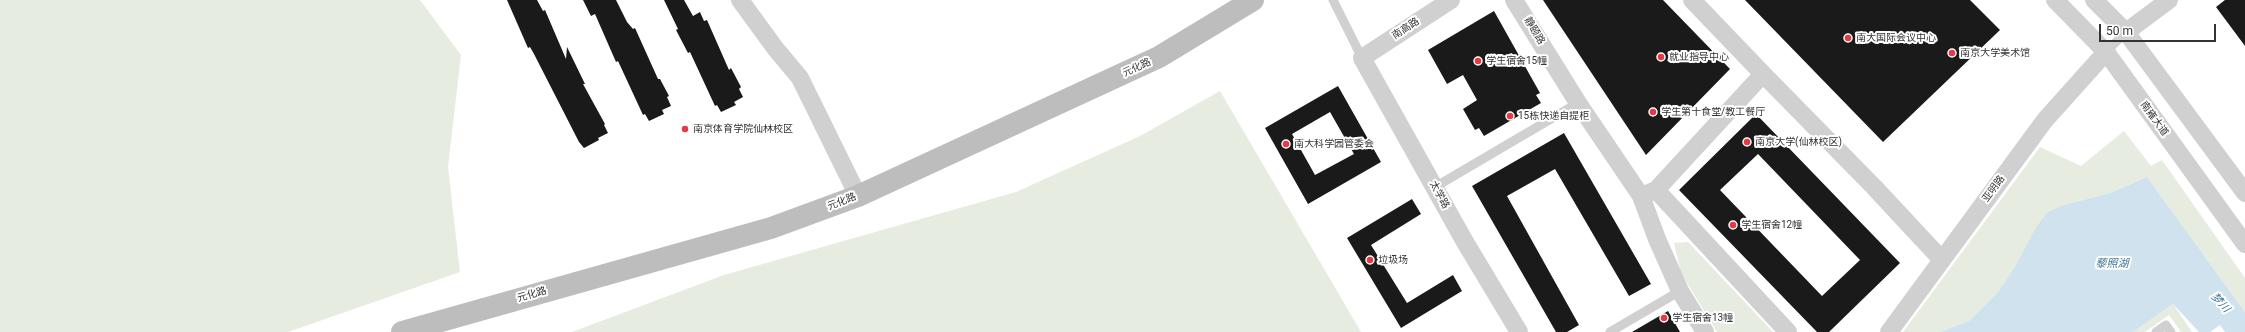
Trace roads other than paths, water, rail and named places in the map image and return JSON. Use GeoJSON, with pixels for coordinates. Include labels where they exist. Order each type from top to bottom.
{"type":"FeatureCollection","features":[{"type":"Feature","properties":{"kind":"street"},"geometry":{"type":"LineString","coordinates":[[740,0],[766,36],[800,78],[858,196]]}},
{"type":"Feature","properties":{"kind":"street","name":"元化路"},"geometry":{"type":"LineString","coordinates":[[412,331],[771,228],[858,196],[1159,58],[1253,0]]}},
{"type":"Feature","properties":{"kind":"street","name":"南高路"},"geometry":{"type":"LineString","coordinates":[[1362,58],[1450,0]]}},
{"type":"Feature","properties":{"kind":"street","name":"静颐路"},"geometry":{"type":"LineString","coordinates":[[1514,0],[1578,103],[1648,193]]}},
{"type":"Feature","properties":{"kind":"street"},"geometry":{"type":"LineString","coordinates":[[1692,0],[1874,187],[1942,260]]}},
{"type":"Feature","properties":{"kind":"street","name":"南雍大道"},"geometry":{"type":"LineString","coordinates":[[2055,0],[2106,52],[2245,244]]}},
{"type":"Feature","properties":{"kind":"street"},"geometry":{"type":"LineString","coordinates":[[2094,0],[2126,32],[2245,193]]}},
{"type":"Feature","properties":{"kind":"street"},"geometry":{"type":"LineString","coordinates":[[2126,32],[2169,0]]}},
{"type":"Feature","properties":{"kind":"street","name":"亚明路"},"geometry":{"type":"LineString","coordinates":[[1889,332],[2045,120],[2106,52]]}},
{"type":"Feature","properties":{"kind":"street","name":"太学路"},"geometry":{"type":"LineString","coordinates":[[1362,58],[1465,242],[1519,332]]}},
{"type":"Feature","properties":{"kind":"street"},"geometry":{"type":"LineString","coordinates":[[1648,193],[1763,74]]}},
{"type":"Feature","properties":{"kind":"street"},"geometry":{"type":"LineString","coordinates":[[1648,193],[1657,240],[1680,291],[1705,332]]}},
{"type":"Feature","properties":{"kind":"street"},"geometry":{"type":"LineString","coordinates":[[1648,193],[1788,332]]}},
{"type":"Feature","properties":{"kind":"lane"},"geometry":{"type":"LineString","coordinates":[[1333,0],[1362,58]]}},
{"type":"Feature","properties":{"kind":"lane"},"geometry":{"type":"LineString","coordinates":[[2106,52],[2126,32]]}},
{"type":"Feature","properties":{"kind":"lane"},"geometry":{"type":"LineString","coordinates":[[1435,187],[1578,103]]}},
{"type":"Feature","properties":{"kind":"lane"},"geometry":{"type":"LineString","coordinates":[[1610,332],[1680,291]]}},
{"type":"Feature","properties":{"kind":"lane"},"geometry":{"type":"LineString","coordinates":[[2156,332],[2166,325],[2171,332]]}},
{"type":"Feature","properties":{"kind":"water","name":"藜照湖"},"geometry":{"type":"Polygon","coordinates":[[[2147,177],[2245,312],[2245,332],[2225,332],[2220,325],[2210,332],[2199,332],[2173,304],[2133,332],[1940,332],[1969,321],[1998,292],[2016,265],[2037,226],[2048,212],[2064,205],[2110,193],[2147,177]]]}},
{"type":"Feature","properties":{"kind":"place","name":"南大国际会议中心"},"geometry":{"type":"Point","coordinates":[1848,38]}},
{"type":"Feature","properties":{"kind":"place","name":"南京大学美术馆"},"geometry":{"type":"Point","coordinates":[1952,53]}},
{"type":"Feature","properties":{"kind":"place","name":"就业指导中心"},"geometry":{"type":"Point","coordinates":[1661,57]}},
{"type":"Feature","properties":{"kind":"place","name":"学生宿舍15幢"},"geometry":{"type":"Point","coordinates":[1478,61]}},
{"type":"Feature","properties":{"kind":"place","name":"学生第十食堂/教工餐厅"},"geometry":{"type":"Point","coordinates":[1653,112]}},
{"type":"Feature","properties":{"kind":"place","name":"15栋快递自提柜"},"geometry":{"type":"Point","coordinates":[1510,116]}},
{"type":"Feature","properties":{"kind":"place","name":"南京体育学院仙林校区"},"geometry":{"type":"Point","coordinates":[685,129]}},
{"type":"Feature","properties":{"kind":"place","name":"南京大学(仙林校区)"},"geometry":{"type":"Point","coordinates":[1747,142]}},
{"type":"Feature","properties":{"kind":"place","name":"南大科学园管委会"},"geometry":{"type":"Point","coordinates":[1286,144]}},
{"type":"Feature","properties":{"kind":"place","name":"学生宿舍12幢"},"geometry":{"type":"Point","coordinates":[1733,225]}},
{"type":"Feature","properties":{"kind":"place","name":"垃圾场"},"geometry":{"type":"Point","coordinates":[1370,260]}},
{"type":"Feature","properties":{"kind":"place","name":"学生宿舍13幢"},"geometry":{"type":"Point","coordinates":[1664,318]}},
{"type":"Feature","properties":{"kind":"water label","name":"梦川"},"geometry":{"type":"Point","coordinates":[2220,303]}}]}
